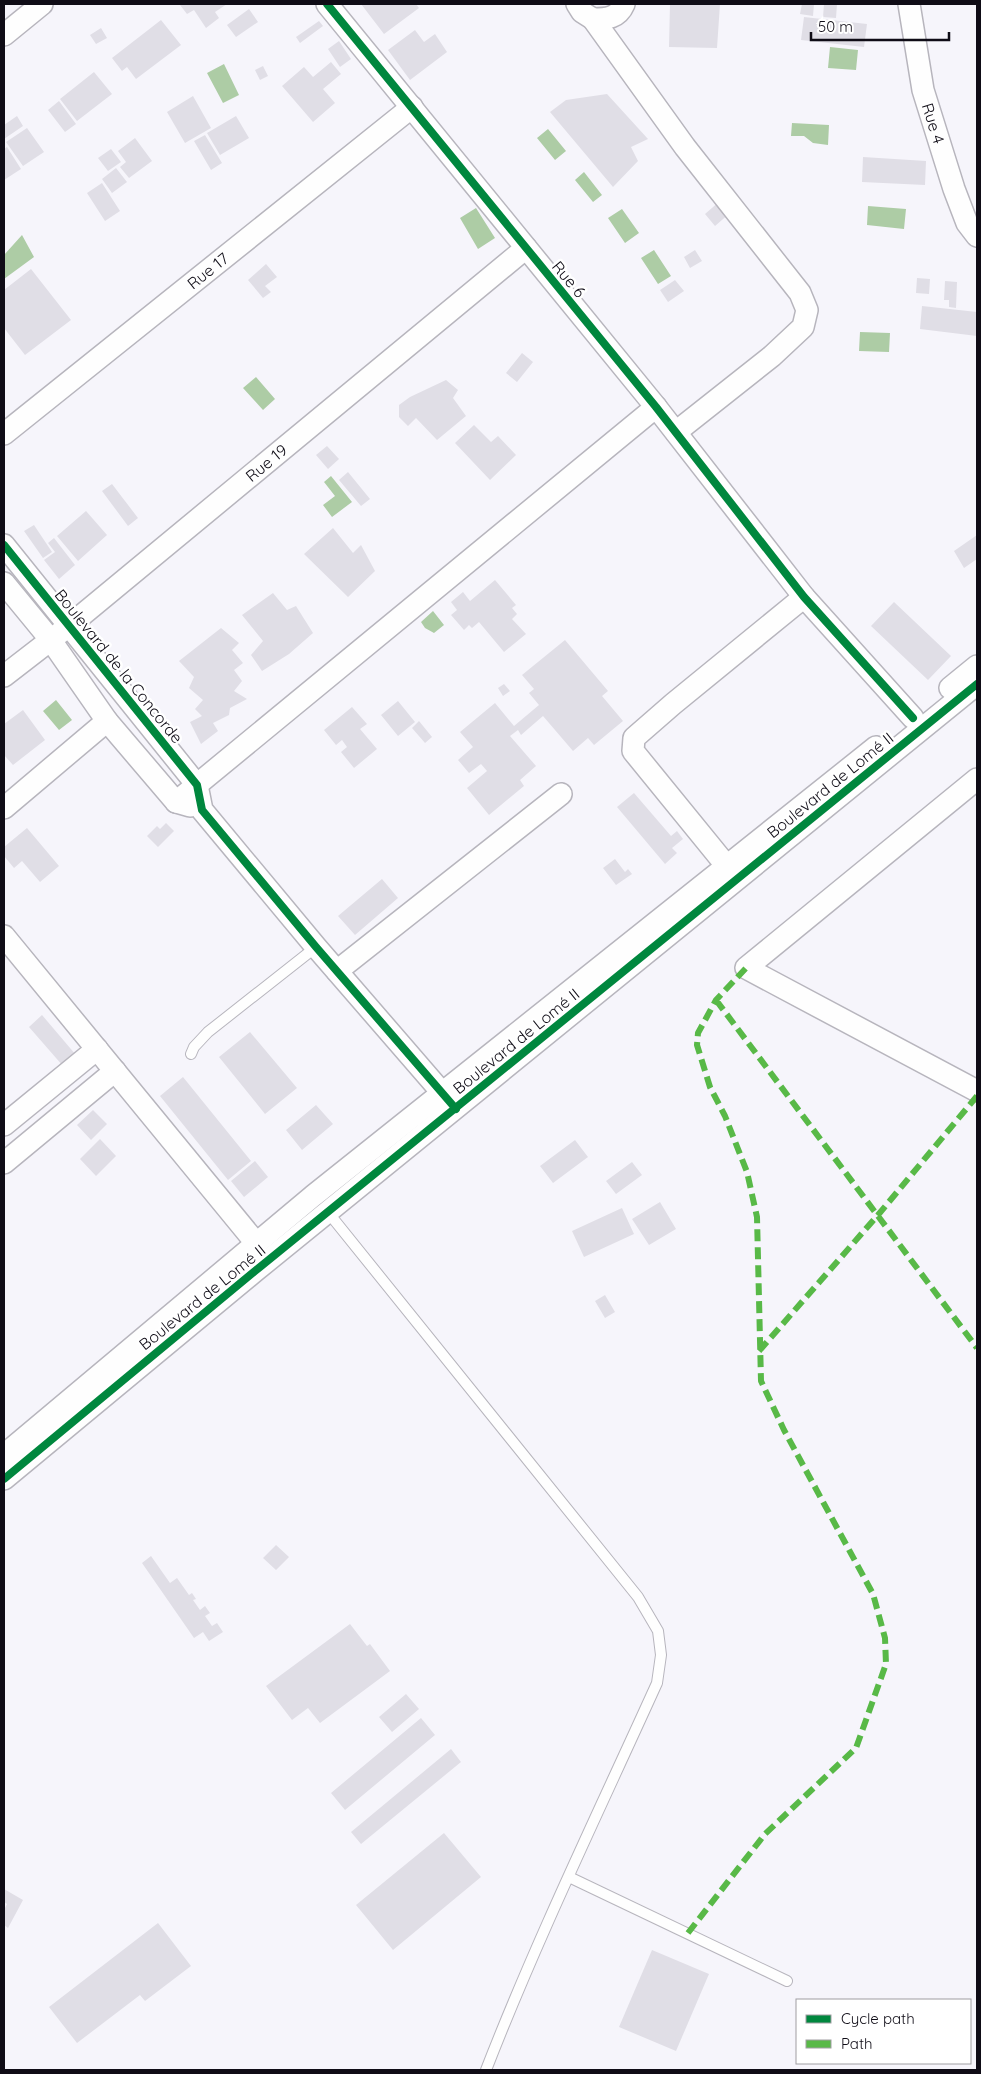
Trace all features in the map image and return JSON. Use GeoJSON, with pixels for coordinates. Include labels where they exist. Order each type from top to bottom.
{"type":"FeatureCollection","features":[{"type":"Feature","properties":{"kind":"street"},"geometry":{"type":"LineString","coordinates":[[4,35],[42,4]]}},
{"type":"Feature","properties":{"kind":"street","name":"Rue 6"},"geometry":{"type":"LineString","coordinates":[[327,4],[656,407],[804,597],[913,718]]}},
{"type":"Feature","properties":{"kind":"street"},"geometry":{"type":"LineString","coordinates":[[577,4],[582,12],[593,19],[686,147],[800,293],[807,310],[803,327],[772,356],[676,432]]}},
{"type":"Feature","properties":{"kind":"street"},"geometry":{"type":"LineString","coordinates":[[593,19],[608,19],[621,11],[624,4]]}},
{"type":"Feature","properties":{"kind":"street","name":"Rue 4"},"geometry":{"type":"LineString","coordinates":[[909,4],[923,90],[957,198],[967,223],[977,236]]}},
{"type":"Feature","properties":{"kind":"street","name":"Rue 17"},"geometry":{"type":"LineString","coordinates":[[4,434],[412,107]]}},
{"type":"Feature","properties":{"kind":"street","name":"Rue 19"},"geometry":{"type":"LineString","coordinates":[[4,676],[70,625],[526,248]]}},
{"type":"Feature","properties":{"kind":"street"},"geometry":{"type":"LineString","coordinates":[[176,802],[656,407]]}},
{"type":"Feature","properties":{"kind":"street","name":"Boulevard de la Concorde"},"geometry":{"type":"LineString","coordinates":[[4,545],[197,785],[202,810]]}},
{"type":"Feature","properties":{"kind":"street"},"geometry":{"type":"LineString","coordinates":[[4,582],[50,639],[107,721],[176,802],[202,810],[316,947],[456,1109]]}},
{"type":"Feature","properties":{"kind":"street"},"geometry":{"type":"LineString","coordinates":[[731,872],[633,751],[634,738],[804,597]]}},
{"type":"Feature","properties":{"kind":"street","name":"Boulevard de Lomé II"},"geometry":{"type":"LineString","coordinates":[[4,1479],[456,1109],[731,872],[977,666]]}},
{"type":"Feature","properties":{"kind":"street","name":"Boulevard de Lomé II"},"geometry":{"type":"LineString","coordinates":[[4,1455],[256,1243],[442,1093],[977,684]]}},
{"type":"Feature","properties":{"kind":"street"},"geometry":{"type":"LineString","coordinates":[[4,808],[107,721]]}},
{"type":"Feature","properties":{"kind":"street"},"geometry":{"type":"LineString","coordinates":[[977,779],[746,968],[977,1091]]}},
{"type":"Feature","properties":{"kind":"street"},"geometry":{"type":"LineString","coordinates":[[337,971],[561,794]]}},
{"type":"Feature","properties":{"kind":"street"},"geometry":{"type":"LineString","coordinates":[[4,936],[256,1243]]}},
{"type":"Feature","properties":{"kind":"street"},"geometry":{"type":"LineString","coordinates":[[4,1124],[96,1049]]}},
{"type":"Feature","properties":{"kind":"street"},"geometry":{"type":"LineString","coordinates":[[4,1163],[115,1071]]}},
{"type":"Feature","properties":{"kind":"lane"},"geometry":{"type":"LineString","coordinates":[[191,1054],[194,1047],[208,1032],[316,947]]}},
{"type":"Feature","properties":{"kind":"lane"},"geometry":{"type":"LineString","coordinates":[[313,1196],[329,1212],[638,1597],[658,1631],[661,1655],[657,1683],[506,2019],[486,2070]]}},
{"type":"Feature","properties":{"kind":"lane"},"geometry":{"type":"LineString","coordinates":[[569,1877],[787,1980]]}},
{"type":"Feature","properties":{"kind":"shaded area"},"geometry":{"type":"Polygon","coordinates":[[[830,47],[858,50],[856,70],[828,68],[830,47]]]}},
{"type":"Feature","properties":{"kind":"shaded area"},"geometry":{"type":"Polygon","coordinates":[[[224,64],[239,95],[223,103],[207,73],[224,64]]]}},
{"type":"Feature","properties":{"kind":"shaded area"},"geometry":{"type":"Polygon","coordinates":[[[792,123],[829,125],[828,145],[813,143],[804,136],[791,136],[792,123]]]}},
{"type":"Feature","properties":{"kind":"shaded area"},"geometry":{"type":"Polygon","coordinates":[[[548,129],[566,151],[555,160],[537,138],[548,129]]]}},
{"type":"Feature","properties":{"kind":"shaded area"},"geometry":{"type":"Polygon","coordinates":[[[584,172],[602,195],[593,202],[575,180],[584,172]]]}},
{"type":"Feature","properties":{"kind":"shaded area"},"geometry":{"type":"Polygon","coordinates":[[[868,206],[906,209],[904,229],[867,225],[868,206]]]}},
{"type":"Feature","properties":{"kind":"shaded area"},"geometry":{"type":"Polygon","coordinates":[[[476,208],[495,238],[478,249],[460,218],[476,208]]]}},
{"type":"Feature","properties":{"kind":"shaded area"},"geometry":{"type":"Polygon","coordinates":[[[622,209],[639,233],[625,243],[608,218],[622,209]]]}},
{"type":"Feature","properties":{"kind":"shaded area"},"geometry":{"type":"Polygon","coordinates":[[[22,235],[34,257],[4,279],[4,255],[22,235]]]}},
{"type":"Feature","properties":{"kind":"shaded area"},"geometry":{"type":"Polygon","coordinates":[[[654,250],[671,276],[658,284],[641,258],[654,250]]]}},
{"type":"Feature","properties":{"kind":"shaded area"},"geometry":{"type":"Polygon","coordinates":[[[860,332],[890,333],[889,352],[859,351],[860,332]]]}},
{"type":"Feature","properties":{"kind":"shaded area"},"geometry":{"type":"Polygon","coordinates":[[[256,377],[275,399],[263,410],[243,388],[256,377]]]}},
{"type":"Feature","properties":{"kind":"shaded area"},"geometry":{"type":"Polygon","coordinates":[[[331,476],[352,502],[332,517],[323,505],[335,496],[324,482],[331,476]]]}},
{"type":"Feature","properties":{"kind":"shaded area"},"geometry":{"type":"Polygon","coordinates":[[[433,611],[444,625],[434,633],[425,628],[421,622],[433,611]]]}},
{"type":"Feature","properties":{"kind":"shaded area"},"geometry":{"type":"Polygon","coordinates":[[[56,700],[72,720],[59,730],[43,711],[56,700]]]}},
{"type":"Feature","properties":{"kind":"building"},"geometry":{"type":"Polygon","coordinates":[[[227,4],[215,12],[219,18],[206,28],[194,10],[187,14],[180,5],[227,4]]]}},
{"type":"Feature","properties":{"kind":"building"},"geometry":{"type":"Polygon","coordinates":[[[361,4],[416,4],[419,8],[384,34],[361,4]]]}},
{"type":"Feature","properties":{"kind":"building"},"geometry":{"type":"Polygon","coordinates":[[[670,4],[720,4],[717,48],[669,47],[670,4]]]}},
{"type":"Feature","properties":{"kind":"building"},"geometry":{"type":"Polygon","coordinates":[[[802,4],[814,4],[813,16],[800,14],[802,4]]]}},
{"type":"Feature","properties":{"kind":"building"},"geometry":{"type":"Polygon","coordinates":[[[824,4],[837,4],[836,18],[823,17],[824,4]]]}},
{"type":"Feature","properties":{"kind":"building"},"geometry":{"type":"Polygon","coordinates":[[[249,9],[258,22],[236,37],[227,25],[249,9]]]}},
{"type":"Feature","properties":{"kind":"building"},"geometry":{"type":"Polygon","coordinates":[[[804,17],[867,24],[864,47],[801,40],[804,17]]]}},
{"type":"Feature","properties":{"kind":"building"},"geometry":{"type":"Polygon","coordinates":[[[161,20],[181,45],[136,79],[127,67],[122,71],[112,58],[161,20]]]}},
{"type":"Feature","properties":{"kind":"building"},"geometry":{"type":"Polygon","coordinates":[[[319,21],[323,26],[300,43],[296,37],[319,21]]]}},
{"type":"Feature","properties":{"kind":"building"},"geometry":{"type":"Polygon","coordinates":[[[101,28],[107,38],[96,44],[90,35],[101,28]]]}},
{"type":"Feature","properties":{"kind":"building"},"geometry":{"type":"Polygon","coordinates":[[[415,30],[424,42],[435,34],[447,52],[410,80],[388,50],[415,30]]]}},
{"type":"Feature","properties":{"kind":"building"},"geometry":{"type":"Polygon","coordinates":[[[339,41],[351,59],[340,67],[328,49],[339,41]]]}},
{"type":"Feature","properties":{"kind":"building"},"geometry":{"type":"Polygon","coordinates":[[[331,62],[341,74],[323,89],[335,103],[313,122],[282,86],[304,67],[313,77],[331,62]]]}},
{"type":"Feature","properties":{"kind":"building"},"geometry":{"type":"Polygon","coordinates":[[[263,66],[268,76],[260,80],[255,70],[263,66]]]}},
{"type":"Feature","properties":{"kind":"building"},"geometry":{"type":"Polygon","coordinates":[[[94,72],[112,94],[77,121],[60,99],[94,72]]]}},
{"type":"Feature","properties":{"kind":"building"},"geometry":{"type":"Polygon","coordinates":[[[607,94],[648,139],[631,147],[638,161],[613,187],[550,112],[566,100],[607,94]]]}},
{"type":"Feature","properties":{"kind":"building"},"geometry":{"type":"Polygon","coordinates":[[[193,96],[211,128],[185,143],[167,112],[193,96]]]}},
{"type":"Feature","properties":{"kind":"building"},"geometry":{"type":"Polygon","coordinates":[[[59,101],[76,124],[65,132],[48,110],[59,101]]]}},
{"type":"Feature","properties":{"kind":"building"},"geometry":{"type":"Polygon","coordinates":[[[17,116],[23,126],[4,139],[4,125],[17,116]]]}},
{"type":"Feature","properties":{"kind":"building"},"geometry":{"type":"Polygon","coordinates":[[[236,116],[249,138],[220,155],[207,133],[236,116]]]}},
{"type":"Feature","properties":{"kind":"building"},"geometry":{"type":"Polygon","coordinates":[[[27,128],[44,152],[23,166],[6,142],[27,128]]]}},
{"type":"Feature","properties":{"kind":"building"},"geometry":{"type":"Polygon","coordinates":[[[205,135],[222,163],[211,170],[194,141],[205,135]]]}},
{"type":"Feature","properties":{"kind":"building"},"geometry":{"type":"Polygon","coordinates":[[[135,138],[152,161],[129,178],[120,167],[126,162],[118,151],[135,138]]]}},
{"type":"Feature","properties":{"kind":"building"},"geometry":{"type":"Polygon","coordinates":[[[7,147],[21,169],[4,180],[4,149],[7,147]]]}},
{"type":"Feature","properties":{"kind":"building"},"geometry":{"type":"Polygon","coordinates":[[[111,149],[121,162],[108,171],[98,158],[111,149]]]}},
{"type":"Feature","properties":{"kind":"building"},"geometry":{"type":"Polygon","coordinates":[[[863,157],[926,161],[925,185],[862,182],[863,157]]]}},
{"type":"Feature","properties":{"kind":"building"},"geometry":{"type":"Polygon","coordinates":[[[116,168],[127,182],[112,193],[102,179],[116,168]]]}},
{"type":"Feature","properties":{"kind":"building"},"geometry":{"type":"Polygon","coordinates":[[[102,183],[120,211],[105,221],[87,193],[102,183]]]}},
{"type":"Feature","properties":{"kind":"building"},"geometry":{"type":"Polygon","coordinates":[[[720,201],[730,213],[715,226],[705,214],[720,201]]]}},
{"type":"Feature","properties":{"kind":"building"},"geometry":{"type":"Polygon","coordinates":[[[695,250],[702,261],[690,268],[684,257],[695,250]]]}},
{"type":"Feature","properties":{"kind":"building"},"geometry":{"type":"Polygon","coordinates":[[[266,264],[277,277],[265,286],[271,292],[263,298],[248,280],[266,264]]]}},
{"type":"Feature","properties":{"kind":"building"},"geometry":{"type":"Polygon","coordinates":[[[31,269],[71,320],[25,355],[4,328],[4,290],[31,269]]]}},
{"type":"Feature","properties":{"kind":"building"},"geometry":{"type":"Polygon","coordinates":[[[917,278],[930,279],[929,294],[916,293],[917,278]]]}},
{"type":"Feature","properties":{"kind":"building"},"geometry":{"type":"Polygon","coordinates":[[[675,280],[684,291],[668,302],[660,290],[675,280]]]}},
{"type":"Feature","properties":{"kind":"building"},"geometry":{"type":"Polygon","coordinates":[[[945,281],[957,282],[956,308],[949,307],[949,300],[944,300],[945,281]]]}},
{"type":"Feature","properties":{"kind":"building"},"geometry":{"type":"Polygon","coordinates":[[[922,306],[977,312],[977,336],[920,329],[922,306]]]}},
{"type":"Feature","properties":{"kind":"building"},"geometry":{"type":"Polygon","coordinates":[[[522,353],[533,362],[517,382],[506,373],[522,353]]]}},
{"type":"Feature","properties":{"kind":"building"},"geometry":{"type":"Polygon","coordinates":[[[446,380],[458,390],[453,398],[466,416],[437,440],[416,418],[408,426],[399,417],[399,405],[410,397],[446,380]]]}},
{"type":"Feature","properties":{"kind":"building"},"geometry":{"type":"Polygon","coordinates":[[[474,425],[491,442],[498,436],[516,455],[490,480],[455,443],[474,425]]]}},
{"type":"Feature","properties":{"kind":"building"},"geometry":{"type":"Polygon","coordinates":[[[327,446],[339,459],[328,469],[316,455],[327,446]]]}},
{"type":"Feature","properties":{"kind":"building"},"geometry":{"type":"Polygon","coordinates":[[[348,472],[370,499],[361,506],[339,480],[348,472]]]}},
{"type":"Feature","properties":{"kind":"building"},"geometry":{"type":"Polygon","coordinates":[[[112,484],[138,518],[128,526],[102,491],[112,484]]]}},
{"type":"Feature","properties":{"kind":"building"},"geometry":{"type":"Polygon","coordinates":[[[86,511],[107,535],[78,561],[57,536],[86,511]]]}},
{"type":"Feature","properties":{"kind":"building"},"geometry":{"type":"Polygon","coordinates":[[[34,525],[52,552],[43,558],[24,531],[34,525]]]}},
{"type":"Feature","properties":{"kind":"building"},"geometry":{"type":"Polygon","coordinates":[[[333,528],[353,553],[361,545],[375,571],[348,597],[304,554],[333,528]]]}},
{"type":"Feature","properties":{"kind":"building"},"geometry":{"type":"Polygon","coordinates":[[[977,535],[977,559],[964,568],[954,551],[977,535]]]}},
{"type":"Feature","properties":{"kind":"building"},"geometry":{"type":"Polygon","coordinates":[[[54,538],[75,565],[59,579],[44,560],[55,552],[48,543],[54,538]]]}},
{"type":"Feature","properties":{"kind":"building"},"geometry":{"type":"Polygon","coordinates":[[[495,580],[516,605],[512,608],[517,614],[512,619],[526,634],[504,652],[479,622],[472,628],[469,625],[464,630],[451,615],[457,610],[451,602],[463,592],[470,601],[495,580]]]}},
{"type":"Feature","properties":{"kind":"building"},"geometry":{"type":"Polygon","coordinates":[[[273,593],[287,610],[296,606],[313,633],[289,654],[262,671],[251,655],[263,641],[242,615],[273,593]]]}},
{"type":"Feature","properties":{"kind":"building"},"geometry":{"type":"Polygon","coordinates":[[[894,602],[951,656],[928,680],[871,626],[894,602]]]}},
{"type":"Feature","properties":{"kind":"building"},"geometry":{"type":"Polygon","coordinates":[[[221,628],[239,643],[232,650],[243,663],[234,670],[242,681],[234,691],[247,699],[230,708],[229,715],[213,723],[218,731],[201,744],[190,722],[202,716],[195,709],[203,700],[189,688],[194,677],[179,661],[221,628]]]}},
{"type":"Feature","properties":{"kind":"building"},"geometry":{"type":"Polygon","coordinates":[[[565,640],[608,691],[602,696],[623,721],[594,745],[588,738],[573,751],[543,716],[521,735],[518,730],[510,736],[536,766],[520,780],[524,786],[489,815],[467,788],[487,771],[481,764],[469,773],[458,760],[473,747],[460,732],[495,703],[514,726],[539,705],[529,693],[534,689],[522,675],[565,640]]]}},
{"type":"Feature","properties":{"kind":"building"},"geometry":{"type":"Polygon","coordinates":[[[504,684],[510,691],[503,696],[498,688],[504,684]]]}},
{"type":"Feature","properties":{"kind":"building"},"geometry":{"type":"Polygon","coordinates":[[[398,701],[415,722],[398,736],[381,715],[398,701]]]}},
{"type":"Feature","properties":{"kind":"building"},"geometry":{"type":"Polygon","coordinates":[[[352,707],[367,724],[360,729],[377,749],[354,768],[341,752],[347,747],[342,740],[336,745],[324,730],[352,707]]]}},
{"type":"Feature","properties":{"kind":"building"},"geometry":{"type":"Polygon","coordinates":[[[23,710],[45,740],[13,765],[4,755],[4,724],[23,710]]]}},
{"type":"Feature","properties":{"kind":"building"},"geometry":{"type":"Polygon","coordinates":[[[419,721],[432,737],[425,743],[412,728],[419,721]]]}},
{"type":"Feature","properties":{"kind":"building"},"geometry":{"type":"Polygon","coordinates":[[[634,793],[671,836],[677,831],[683,839],[672,848],[677,853],[665,864],[617,807],[634,793]]]}},
{"type":"Feature","properties":{"kind":"building"},"geometry":{"type":"Polygon","coordinates":[[[166,823],[174,831],[158,847],[147,836],[157,826],[160,829],[166,823]]]}},
{"type":"Feature","properties":{"kind":"building"},"geometry":{"type":"Polygon","coordinates":[[[27,828],[59,866],[40,882],[22,861],[14,868],[4,856],[4,847],[27,828]]]}},
{"type":"Feature","properties":{"kind":"building"},"geometry":{"type":"Polygon","coordinates":[[[615,859],[625,872],[628,869],[632,874],[616,885],[603,868],[615,859]]]}},
{"type":"Feature","properties":{"kind":"building"},"geometry":{"type":"Polygon","coordinates":[[[382,879],[398,898],[355,935],[338,916],[382,879]]]}},
{"type":"Feature","properties":{"kind":"building"},"geometry":{"type":"Polygon","coordinates":[[[42,1015],[76,1055],[63,1066],[29,1027],[42,1015]]]}},
{"type":"Feature","properties":{"kind":"building"},"geometry":{"type":"Polygon","coordinates":[[[250,1032],[297,1088],[265,1114],[219,1057],[250,1032]]]}},
{"type":"Feature","properties":{"kind":"building"},"geometry":{"type":"Polygon","coordinates":[[[183,1077],[251,1161],[228,1180],[160,1096],[183,1077]]]}},
{"type":"Feature","properties":{"kind":"building"},"geometry":{"type":"Polygon","coordinates":[[[316,1105],[333,1124],[302,1150],[286,1130],[316,1105]]]}},
{"type":"Feature","properties":{"kind":"building"},"geometry":{"type":"Polygon","coordinates":[[[93,1110],[107,1124],[91,1140],[77,1125],[93,1110]]]}},
{"type":"Feature","properties":{"kind":"building"},"geometry":{"type":"Polygon","coordinates":[[[100,1139],[116,1156],[96,1176],[80,1159],[100,1139]]]}},
{"type":"Feature","properties":{"kind":"building"},"geometry":{"type":"Polygon","coordinates":[[[575,1140],[588,1157],[553,1183],[540,1166],[575,1140]]]}},
{"type":"Feature","properties":{"kind":"building"},"geometry":{"type":"Polygon","coordinates":[[[255,1161],[268,1177],[244,1197],[231,1181],[255,1161]]]}},
{"type":"Feature","properties":{"kind":"building"},"geometry":{"type":"Polygon","coordinates":[[[632,1162],[642,1175],[616,1194],[606,1181],[632,1162]]]}},
{"type":"Feature","properties":{"kind":"building"},"geometry":{"type":"Polygon","coordinates":[[[660,1202],[676,1229],[649,1245],[632,1219],[660,1202]]]}},
{"type":"Feature","properties":{"kind":"building"},"geometry":{"type":"Polygon","coordinates":[[[622,1208],[634,1234],[584,1257],[572,1231],[622,1208]]]}},
{"type":"Feature","properties":{"kind":"building"},"geometry":{"type":"Polygon","coordinates":[[[605,1295],[615,1312],[605,1318],[595,1301],[605,1295]]]}},
{"type":"Feature","properties":{"kind":"building"},"geometry":{"type":"Polygon","coordinates":[[[276,1545],[289,1557],[276,1570],[263,1558],[276,1545]]]}},
{"type":"Feature","properties":{"kind":"building"},"geometry":{"type":"Polygon","coordinates":[[[151,1556],[170,1583],[177,1578],[189,1595],[192,1593],[196,1599],[193,1600],[200,1610],[205,1606],[210,1613],[205,1616],[212,1626],[217,1623],[223,1632],[209,1641],[203,1632],[194,1638],[142,1563],[151,1556]]]}},
{"type":"Feature","properties":{"kind":"building"},"geometry":{"type":"Polygon","coordinates":[[[350,1624],[367,1646],[370,1644],[390,1671],[320,1723],[308,1708],[292,1720],[266,1686],[350,1624]]]}},
{"type":"Feature","properties":{"kind":"building"},"geometry":{"type":"Polygon","coordinates":[[[406,1694],[419,1709],[392,1732],[379,1717],[406,1694]]]}},
{"type":"Feature","properties":{"kind":"building"},"geometry":{"type":"Polygon","coordinates":[[[421,1718],[435,1735],[345,1810],[331,1793],[421,1718]]]}},
{"type":"Feature","properties":{"kind":"building"},"geometry":{"type":"Polygon","coordinates":[[[451,1749],[461,1762],[361,1844],[351,1832],[451,1749]]]}},
{"type":"Feature","properties":{"kind":"building"},"geometry":{"type":"Polygon","coordinates":[[[444,1833],[481,1877],[393,1950],[356,1905],[444,1833]]]}},
{"type":"Feature","properties":{"kind":"building"},"geometry":{"type":"Polygon","coordinates":[[[4,1889],[23,1900],[8,1928],[4,1925],[4,1910],[7,1904],[4,1902],[4,1889]]]}},
{"type":"Feature","properties":{"kind":"building"},"geometry":{"type":"Polygon","coordinates":[[[158,1923],[191,1966],[145,2001],[140,1995],[77,2043],[49,2007],[158,1923]]]}},
{"type":"Feature","properties":{"kind":"building"},"geometry":{"type":"Polygon","coordinates":[[[652,1950],[709,1974],[676,2051],[619,2027],[652,1950]]]}},
{"type":"Feature","properties":{"kind":"marked path"},"geometry":{"type":"LineString","coordinates":[[688,1933],[765,1834],[856,1748],[886,1664],[885,1638],[873,1594],[784,1430],[761,1381],[757,1217],[747,1172],[725,1116],[710,1087],[697,1045],[698,1033],[716,1000],[746,968]]}},
{"type":"Feature","properties":{"kind":"marked path"},"geometry":{"type":"LineString","coordinates":[[716,1000],[977,1348]]}},
{"type":"Feature","properties":{"kind":"marked path"},"geometry":{"type":"LineString","coordinates":[[759,1351],[878,1215],[977,1096]]}},
{"type":"Feature","properties":{"kind":"cycle path"},"geometry":{"type":"LineString","coordinates":[[327,4],[656,407],[804,597],[913,718]]}},
{"type":"Feature","properties":{"kind":"cycle path"},"geometry":{"type":"LineString","coordinates":[[4,545],[197,785],[202,810],[316,947],[456,1109]]}},
{"type":"Feature","properties":{"kind":"cycle path"},"geometry":{"type":"LineString","coordinates":[[4,1479],[255,1271],[977,684]]}}]}
